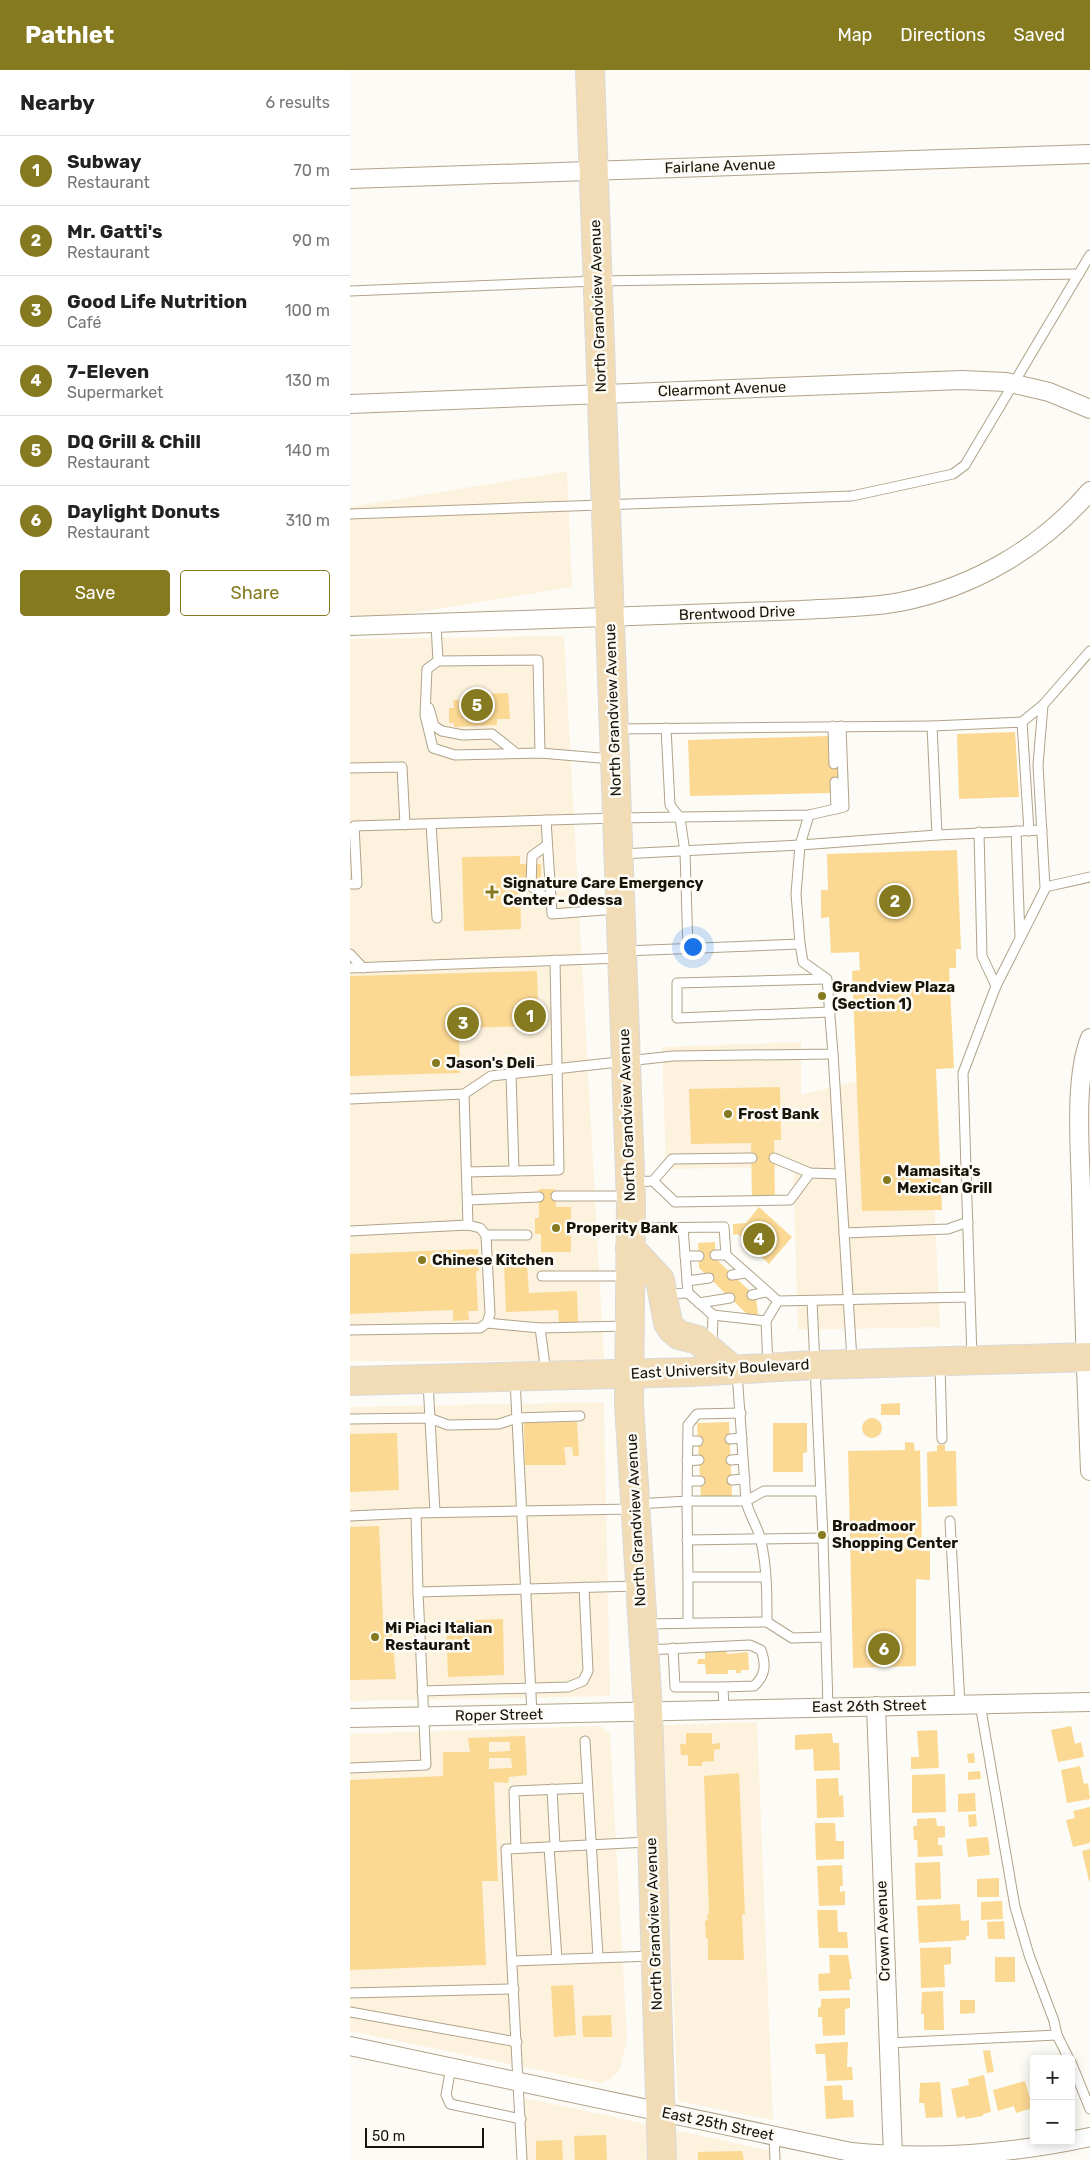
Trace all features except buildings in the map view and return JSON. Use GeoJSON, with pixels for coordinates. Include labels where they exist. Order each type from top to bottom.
{"type":"FeatureCollection","features":[{"type":"Feature","properties":{"kind":"main road","name":"North Grandview Avenue"},"geometry":{"type":"LineString","coordinates":[[590,70],[626,1062],[638,1186],[630,1238],[629,1373],[634,1506],[648,1710],[662,2160]]}},
{"type":"Feature","properties":{"kind":"main road"},"geometry":{"type":"LineString","coordinates":[[630,1238],[660,1280],[675,1293],[668,1323],[672,1329],[688,1338],[698,1340],[735,1369]]}},
{"type":"Feature","properties":{"kind":"main road","name":"East University Boulevard"},"geometry":{"type":"LineString","coordinates":[[350,1381],[1087,1357]]}},
{"type":"Feature","properties":{"kind":"street","name":"Fairlane Avenue"},"geometry":{"type":"LineString","coordinates":[[350,179],[1090,154]]}},
{"type":"Feature","properties":{"kind":"street","name":"Clearmont Avenue"},"geometry":{"type":"LineString","coordinates":[[350,404],[962,380],[1014,384],[1049,392],[1090,409]]}},
{"type":"Feature","properties":{"kind":"street","name":"Brentwood Drive"},"geometry":{"type":"LineString","coordinates":[[350,626],[609,618],[870,606],[899,602],[935,593],[969,580],[1002,564],[1033,545],[1060,523],[1090,491]]}},
{"type":"Feature","properties":{"kind":"street"},"geometry":{"type":"LineString","coordinates":[[1090,1038],[1084,1062],[1081,1106],[1090,1471]]}},
{"type":"Feature","properties":{"kind":"street","name":"East 26th Street"},"geometry":{"type":"LineString","coordinates":[[648,1710],[1090,1702]]}},
{"type":"Feature","properties":{"kind":"street","name":"Crown Avenue"},"geometry":{"type":"LineString","coordinates":[[876,1706],[887,2043],[893,2156]]}},
{"type":"Feature","properties":{"kind":"street","name":"Roper Street"},"geometry":{"type":"LineString","coordinates":[[350,1718],[648,1710]]}},
{"type":"Feature","properties":{"kind":"street","name":"East 25th Street"},"geometry":{"type":"LineString","coordinates":[[350,2046],[851,2152],[914,2156],[1045,2147],[1090,2138]]}},
{"type":"Feature","properties":{"kind":"lane"},"geometry":{"type":"LineString","coordinates":[[350,514],[852,496],[953,474],[966,465],[1090,255]]}},
{"type":"Feature","properties":{"kind":"lane"},"geometry":{"type":"LineString","coordinates":[[350,291],[597,281],[1079,274]]}},
{"type":"Feature","properties":{"kind":"lane"},"geometry":{"type":"LineString","coordinates":[[436,624],[438,661]]}},
{"type":"Feature","properties":{"kind":"lane"},"geometry":{"type":"LineString","coordinates":[[614,729],[932,726],[1022,722],[1043,705],[1090,651]]}},
{"type":"Feature","properties":{"kind":"lane"},"geometry":{"type":"LineString","coordinates":[[540,753],[538,660],[438,661],[427,670],[425,715],[433,748],[455,755],[540,753],[614,759]]}},
{"type":"Feature","properties":{"kind":"lane"},"geometry":{"type":"LineString","coordinates":[[425,696],[434,726],[442,731],[463,735],[492,734],[516,753]]}},
{"type":"Feature","properties":{"kind":"lane"},"geometry":{"type":"LineString","coordinates":[[972,1360],[963,1073],[996,986],[1046,887],[1038,765],[1043,705]]}},
{"type":"Feature","properties":{"kind":"lane"},"geometry":{"type":"LineString","coordinates":[[1022,722],[1029,831]]}},
{"type":"Feature","properties":{"kind":"lane"},"geometry":{"type":"LineString","coordinates":[[834,764],[837,726]]}},
{"type":"Feature","properties":{"kind":"lane"},"geometry":{"type":"LineString","coordinates":[[350,884],[357,884],[354,826],[809,814],[844,807],[837,726]]}},
{"type":"Feature","properties":{"kind":"lane"},"geometry":{"type":"LineString","coordinates":[[932,726],[937,835]]}},
{"type":"Feature","properties":{"kind":"lane"},"geometry":{"type":"LineString","coordinates":[[666,728],[670,805],[680,818],[685,852],[688,949]]}},
{"type":"Feature","properties":{"kind":"lane"},"geometry":{"type":"LineString","coordinates":[[350,768],[402,766],[405,825]]}},
{"type":"Feature","properties":{"kind":"lane"},"geometry":{"type":"LineString","coordinates":[[835,782],[836,809]]}},
{"type":"Feature","properties":{"kind":"lane"},"geometry":{"type":"LineString","coordinates":[[809,814],[800,845],[796,894],[800,944],[802,962],[827,979]]}},
{"type":"Feature","properties":{"kind":"lane"},"geometry":{"type":"LineString","coordinates":[[546,820],[552,914],[620,908]]}},
{"type":"Feature","properties":{"kind":"lane"},"geometry":{"type":"LineString","coordinates":[[431,824],[436,918]]}},
{"type":"Feature","properties":{"kind":"lane"},"geometry":{"type":"LineString","coordinates":[[618,854],[685,852],[979,832],[1042,830]]}},
{"type":"Feature","properties":{"kind":"lane"},"geometry":{"type":"LineString","coordinates":[[1016,831],[1020,940]]}},
{"type":"Feature","properties":{"kind":"lane"},"geometry":{"type":"LineString","coordinates":[[979,832],[982,956],[996,986]]}},
{"type":"Feature","properties":{"kind":"lane"},"geometry":{"type":"LineString","coordinates":[[547,845],[532,856],[531,886],[550,901]]}},
{"type":"Feature","properties":{"kind":"lane"},"geometry":{"type":"LineString","coordinates":[[1046,887],[1090,878]]}},
{"type":"Feature","properties":{"kind":"lane"},"geometry":{"type":"LineString","coordinates":[[350,968],[555,960],[688,949],[800,944]]}},
{"type":"Feature","properties":{"kind":"lane"},"geometry":{"type":"LineString","coordinates":[[350,954],[364,968]]}},
{"type":"Feature","properties":{"kind":"lane"},"geometry":{"type":"LineString","coordinates":[[467,1172],[559,1170],[555,960]]}},
{"type":"Feature","properties":{"kind":"lane"},"geometry":{"type":"LineString","coordinates":[[827,979],[852,1364]]}},
{"type":"Feature","properties":{"kind":"lane"},"geometry":{"type":"LineString","coordinates":[[827,979],[677,983],[678,1018],[830,1012]]}},
{"type":"Feature","properties":{"kind":"lane"},"geometry":{"type":"LineString","coordinates":[[350,1099],[464,1094],[491,1076],[673,1056],[833,1054]]}},
{"type":"Feature","properties":{"kind":"lane"},"geometry":{"type":"LineString","coordinates":[[511,1074],[514,1171]]}},
{"type":"Feature","properties":{"kind":"lane"},"geometry":{"type":"LineString","coordinates":[[464,1094],[468,1225]]}},
{"type":"Feature","properties":{"kind":"lane"},"geometry":{"type":"LineString","coordinates":[[638,1186],[672,1159],[752,1158]]}},
{"type":"Feature","properties":{"kind":"lane"},"geometry":{"type":"LineString","coordinates":[[774,1158],[810,1173],[840,1174]]}},
{"type":"Feature","properties":{"kind":"lane"},"geometry":{"type":"LineString","coordinates":[[556,1196],[638,1186],[675,1202],[790,1200],[810,1173]]}},
{"type":"Feature","properties":{"kind":"lane"},"geometry":{"type":"LineString","coordinates":[[468,1200],[539,1197]]}},
{"type":"Feature","properties":{"kind":"lane"},"geometry":{"type":"LineString","coordinates":[[844,1233],[948,1229],[968,1222]]}},
{"type":"Feature","properties":{"kind":"lane"},"geometry":{"type":"LineString","coordinates":[[350,1231],[468,1225],[480,1228],[486,1235],[490,1314],[487,1323],[480,1328],[350,1330]]}},
{"type":"Feature","properties":{"kind":"lane"},"geometry":{"type":"LineString","coordinates":[[630,1238],[683,1228],[724,1227],[726,1255]]}},
{"type":"Feature","properties":{"kind":"lane"},"geometry":{"type":"LineString","coordinates":[[683,1228],[687,1281]]}},
{"type":"Feature","properties":{"kind":"lane"},"geometry":{"type":"LineString","coordinates":[[486,1235],[527,1235]]}},
{"type":"Feature","properties":{"kind":"lane"},"geometry":{"type":"LineString","coordinates":[[715,1255],[726,1255],[778,1301],[970,1297]]}},
{"type":"Feature","properties":{"kind":"lane"},"geometry":{"type":"LineString","coordinates":[[685,1256],[699,1256]]}},
{"type":"Feature","properties":{"kind":"lane"},"geometry":{"type":"LineString","coordinates":[[732,1275],[746,1273]]}},
{"type":"Feature","properties":{"kind":"lane"},"geometry":{"type":"LineString","coordinates":[[542,1276],[630,1276]]}},
{"type":"Feature","properties":{"kind":"lane"},"geometry":{"type":"LineString","coordinates":[[709,1278],[687,1281],[675,1293],[699,1303],[713,1315],[766,1321]]}},
{"type":"Feature","properties":{"kind":"lane"},"geometry":{"type":"LineString","coordinates":[[752,1294],[766,1292]]}},
{"type":"Feature","properties":{"kind":"lane"},"geometry":{"type":"LineString","coordinates":[[699,1303],[730,1298]]}},
{"type":"Feature","properties":{"kind":"lane"},"geometry":{"type":"LineString","coordinates":[[768,1367],[766,1321],[778,1301]]}},
{"type":"Feature","properties":{"kind":"lane"},"geometry":{"type":"LineString","coordinates":[[812,1301],[823,1538],[828,1706]]}},
{"type":"Feature","properties":{"kind":"lane"},"geometry":{"type":"LineString","coordinates":[[711,1352],[713,1315]]}},
{"type":"Feature","properties":{"kind":"lane"},"geometry":{"type":"LineString","coordinates":[[487,1323],[540,1328],[629,1326]]}},
{"type":"Feature","properties":{"kind":"lane"},"geometry":{"type":"LineString","coordinates":[[540,1328],[546,1376]]}},
{"type":"Feature","properties":{"kind":"lane"},"geometry":{"type":"LineString","coordinates":[[940,1361],[942,1440]]}},
{"type":"Feature","properties":{"kind":"lane"},"geometry":{"type":"LineString","coordinates":[[735,1369],[741,1413],[746,1501],[750,1517],[761,1539],[766,1577],[767,1622]]}},
{"type":"Feature","properties":{"kind":"lane"},"geometry":{"type":"LineString","coordinates":[[515,1377],[520,1511],[532,1714]]}},
{"type":"Feature","properties":{"kind":"lane"},"geometry":{"type":"LineString","coordinates":[[428,1379],[435,1512]]}},
{"type":"Feature","properties":{"kind":"lane"},"geometry":{"type":"LineString","coordinates":[[688,1623],[688,1425],[697,1414],[741,1413]]}},
{"type":"Feature","properties":{"kind":"lane"},"geometry":{"type":"LineString","coordinates":[[350,1419],[430,1418],[448,1425],[499,1424],[516,1418],[580,1416]]}},
{"type":"Feature","properties":{"kind":"lane"},"geometry":{"type":"LineString","coordinates":[[730,1439],[742,1438]]}},
{"type":"Feature","properties":{"kind":"lane"},"geometry":{"type":"LineString","coordinates":[[688,1441],[698,1440]]}},
{"type":"Feature","properties":{"kind":"lane"},"geometry":{"type":"LineString","coordinates":[[731,1460],[743,1459]]}},
{"type":"Feature","properties":{"kind":"lane"},"geometry":{"type":"LineString","coordinates":[[688,1461],[699,1460]]}},
{"type":"Feature","properties":{"kind":"lane"},"geometry":{"type":"LineString","coordinates":[[732,1480],[745,1479]]}},
{"type":"Feature","properties":{"kind":"lane"},"geometry":{"type":"LineString","coordinates":[[687,1481],[700,1481]]}},
{"type":"Feature","properties":{"kind":"lane"},"geometry":{"type":"LineString","coordinates":[[350,1516],[634,1506],[687,1501],[746,1501],[764,1490],[820,1490]]}},
{"type":"Feature","properties":{"kind":"lane"},"geometry":{"type":"LineString","coordinates":[[350,1768],[426,1765],[416,1513]]}},
{"type":"Feature","properties":{"kind":"lane"},"geometry":{"type":"LineString","coordinates":[[950,1521],[960,1705]]}},
{"type":"Feature","properties":{"kind":"lane"},"geometry":{"type":"LineString","coordinates":[[687,1540],[823,1538]]}},
{"type":"Feature","properties":{"kind":"lane"},"geometry":{"type":"LineString","coordinates":[[688,1577],[766,1577]]}},
{"type":"Feature","properties":{"kind":"lane"},"geometry":{"type":"LineString","coordinates":[[418,1592],[640,1586]]}},
{"type":"Feature","properties":{"kind":"lane"},"geometry":{"type":"LineString","coordinates":[[422,1691],[530,1689],[568,1686],[583,1681],[588,1671],[584,1587]]}},
{"type":"Feature","properties":{"kind":"lane"},"geometry":{"type":"LineString","coordinates":[[643,1637],[688,1623],[767,1622],[792,1638],[826,1637]]}},
{"type":"Feature","properties":{"kind":"lane"},"geometry":{"type":"LineString","coordinates":[[643,1637],[673,1648],[750,1644],[761,1650],[765,1661],[760,1680],[754,1686],[675,1687],[673,1648]]}},
{"type":"Feature","properties":{"kind":"lane"},"geometry":{"type":"LineString","coordinates":[[723,1687],[724,1708]]}},
{"type":"Feature","properties":{"kind":"lane"},"geometry":{"type":"LineString","coordinates":[[980,1704],[1015,1907],[1054,2021],[1057,2035],[1067,2055]]}},
{"type":"Feature","properties":{"kind":"lane"},"geometry":{"type":"LineString","coordinates":[[585,1741],[598,1958]]}},
{"type":"Feature","properties":{"kind":"lane"},"geometry":{"type":"LineString","coordinates":[[516,1848],[514,1791],[587,1788]]}},
{"type":"Feature","properties":{"kind":"lane"},"geometry":{"type":"LineString","coordinates":[[552,1789],[552,1847],[557,1959]]}},
{"type":"Feature","properties":{"kind":"lane"},"geometry":{"type":"LineString","coordinates":[[522,2160],[520,2082],[506,1849],[652,1842]]}},
{"type":"Feature","properties":{"kind":"lane"},"geometry":{"type":"LineString","coordinates":[[512,1961],[655,1956]]}},
{"type":"Feature","properties":{"kind":"lane"},"geometry":{"type":"LineString","coordinates":[[350,1993],[514,1988]]}},
{"type":"Feature","properties":{"kind":"lane"},"geometry":{"type":"LineString","coordinates":[[350,2012],[517,2042]]}},
{"type":"Feature","properties":{"kind":"lane"},"geometry":{"type":"LineString","coordinates":[[887,2043],[1057,2035]]}},
{"type":"Feature","properties":{"kind":"lane"},"geometry":{"type":"LineString","coordinates":[[451,2067],[446,2094],[450,2104],[521,2119]]}},
{"type":"Feature","properties":{"kind":"lane"},"geometry":{"type":"LineString","coordinates":[[1075,2072],[1090,2109]]}},
{"type":"Feature","properties":{"kind":"lane"},"geometry":{"type":"LineString","coordinates":[[774,2136],[775,2160]]}},
{"type":"Feature","properties":{"kind":"shaded area"},"geometry":{"type":"Polygon","coordinates":[[[567,471],[572,587],[350,623],[350,507],[567,471]]]}},
{"type":"Feature","properties":{"kind":"shaded area"},"geometry":{"type":"Polygon","coordinates":[[[564,636],[604,1361],[350,1361],[350,639],[564,636]]]}},
{"type":"Feature","properties":{"kind":"shaded area"},"geometry":{"type":"Polygon","coordinates":[[[801,1042],[801,1095],[928,1063],[940,1327],[798,1330],[793,1167],[666,1169],[662,1047],[801,1042]]]}},
{"type":"Feature","properties":{"kind":"shaded area"},"geometry":{"type":"Polygon","coordinates":[[[604,1402],[610,1696],[350,1701],[350,1407],[604,1402]]]}},
{"type":"Feature","properties":{"kind":"shaded area"},"geometry":{"type":"Polygon","coordinates":[[[757,1722],[773,2120],[678,2101],[661,1725],[757,1722]]]}},
{"type":"Feature","properties":{"kind":"shaded area"},"geometry":{"type":"Polygon","coordinates":[[[600,1726],[610,1734],[627,2039],[620,2070],[610,2079],[601,2083],[350,2031],[350,1734],[600,1726]]]}},
{"type":"Feature","properties":{"kind":"shaded area"},"geometry":{"type":"Polygon","coordinates":[[[525,2098],[772,2151],[773,2160],[527,2160],[525,2098]]]}},
{"type":"Feature","properties":{"kind":"place","name":"DQ Grill & Chill"},"geometry":{"type":"Point","coordinates":[477,705]}},
{"type":"Feature","properties":{"kind":"place","name":"Signature Care Emergency Center - Odessa"},"geometry":{"type":"Point","coordinates":[492,892]}},
{"type":"Feature","properties":{"kind":"place","name":"Mr. Gatti's"},"geometry":{"type":"Point","coordinates":[895,901]}},
{"type":"Feature","properties":{"kind":"place","name":"Grandview Plaza (Section 1)"},"geometry":{"type":"Point","coordinates":[822,996]}},
{"type":"Feature","properties":{"kind":"place","name":"Subway"},"geometry":{"type":"Point","coordinates":[530,1016]}},
{"type":"Feature","properties":{"kind":"place","name":"Good Life Nutrition"},"geometry":{"type":"Point","coordinates":[463,1023]}},
{"type":"Feature","properties":{"kind":"place","name":"Jason's Deli"},"geometry":{"type":"Point","coordinates":[436,1063]}},
{"type":"Feature","properties":{"kind":"place","name":"Frost Bank"},"geometry":{"type":"Point","coordinates":[728,1114]}},
{"type":"Feature","properties":{"kind":"place","name":"Mamasita's Mexican Grill"},"geometry":{"type":"Point","coordinates":[887,1180]}},
{"type":"Feature","properties":{"kind":"place","name":"Properity Bank"},"geometry":{"type":"Point","coordinates":[556,1228]}},
{"type":"Feature","properties":{"kind":"place","name":"7-Eleven"},"geometry":{"type":"Point","coordinates":[759,1239]}},
{"type":"Feature","properties":{"kind":"place","name":"Chinese Kitchen"},"geometry":{"type":"Point","coordinates":[422,1260]}},
{"type":"Feature","properties":{"kind":"place","name":"Broadmoor Shopping Center"},"geometry":{"type":"Point","coordinates":[822,1535]}},
{"type":"Feature","properties":{"kind":"place","name":"Mi Piaci Italian Restaurant"},"geometry":{"type":"Point","coordinates":[375,1637]}},
{"type":"Feature","properties":{"kind":"place","name":"Daylight Donuts"},"geometry":{"type":"Point","coordinates":[884,1649]}}]}
